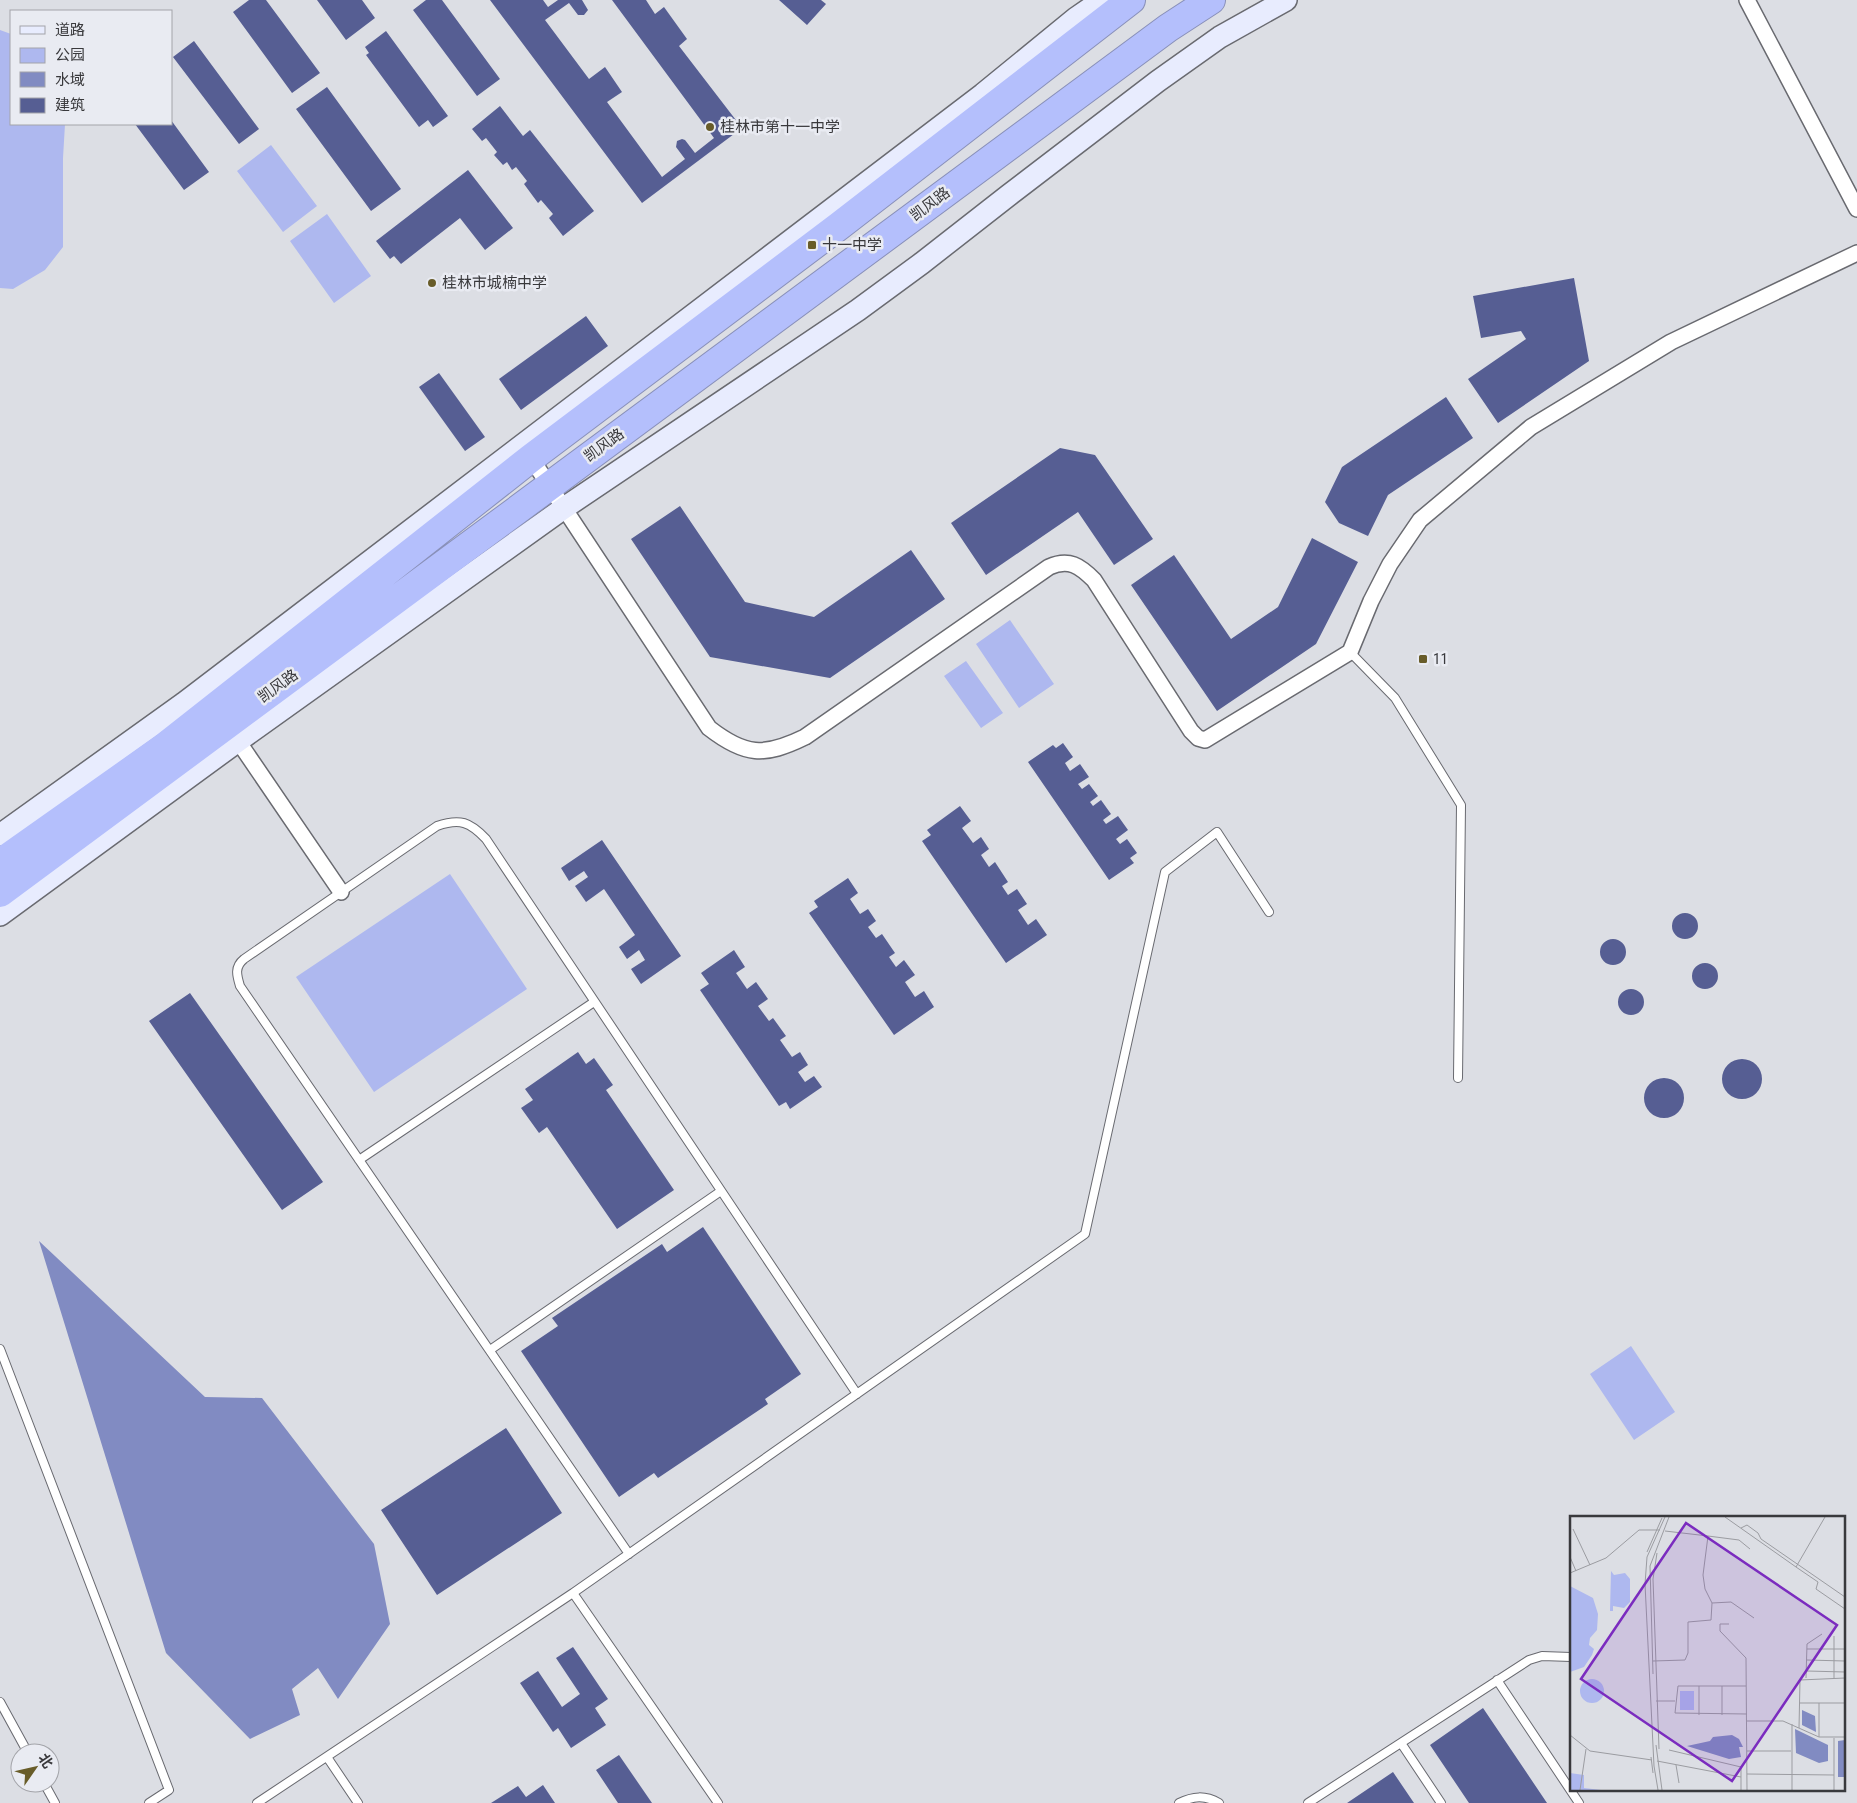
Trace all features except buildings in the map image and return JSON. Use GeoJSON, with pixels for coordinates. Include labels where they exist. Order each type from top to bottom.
{"type":"FeatureCollection","features":[{"type":"Feature","properties":{"kind":"highway","name":"凯风路"},"geometry":{"type":"LineString","coordinates":[[0,863],[164,747],[531,458],[839,226],[1130,0]]}},
{"type":"Feature","properties":{"kind":"highway","name":"凯风路"},"geometry":{"type":"LineString","coordinates":[[0,893],[1168,28],[1211,0]]}},
{"type":"Feature","properties":{"kind":"street"},"geometry":{"type":"LineString","coordinates":[[0,835],[184,703],[983,94],[1076,18],[1102,0]]}},
{"type":"Feature","properties":{"kind":"street"},"geometry":{"type":"LineString","coordinates":[[0,915],[238,741],[564,508],[866,304],[1158,81],[1220,37],[1286,0]]}},
{"type":"Feature","properties":{"kind":"street"},"geometry":{"type":"LineString","coordinates":[[1747,0],[1857,209]]}},
{"type":"Feature","properties":{"kind":"street"},"geometry":{"type":"LineString","coordinates":[[531,458],[709,728],[733,745],[754,751],[781,747],[805,737],[1049,567],[1066,562],[1078,565],[1094,580],[1191,732],[1201,740],[1211,737],[1350,652],[1371,601],[1386,571],[1420,520],[1531,427],[1671,342],[1857,253]]}},
{"type":"Feature","properties":{"kind":"street"},"geometry":{"type":"LineString","coordinates":[[238,741],[341,892]]}},
{"type":"Feature","properties":{"kind":"lane"},"geometry":{"type":"LineString","coordinates":[[1350,652],[1396,698],[1461,805],[1458,1078]]}},
{"type":"Feature","properties":{"kind":"lane"},"geometry":{"type":"LineString","coordinates":[[629,1554],[240,986],[237,974],[240,962],[437,826],[456,821],[466,823],[478,831],[486,839],[857,1394]]}},
{"type":"Feature","properties":{"kind":"lane"},"geometry":{"type":"LineString","coordinates":[[257,1803],[573,1593],[1085,1234],[1164,872],[1217,832],[1269,912]]}},
{"type":"Feature","properties":{"kind":"lane"},"geometry":{"type":"LineString","coordinates":[[359,1160],[594,1002]]}},
{"type":"Feature","properties":{"kind":"lane"},"geometry":{"type":"LineString","coordinates":[[490,1350],[721,1191]]}},
{"type":"Feature","properties":{"kind":"lane"},"geometry":{"type":"LineString","coordinates":[[0,1349],[169,1790],[150,1803]]}},
{"type":"Feature","properties":{"kind":"lane"},"geometry":{"type":"LineString","coordinates":[[573,1593],[718,1803]]}},
{"type":"Feature","properties":{"kind":"lane"},"geometry":{"type":"LineString","coordinates":[[1310,1802],[1529,1660],[1542,1656],[1570,1657]]}},
{"type":"Feature","properties":{"kind":"lane"},"geometry":{"type":"LineString","coordinates":[[1497,1680],[1570,1790]]}},
{"type":"Feature","properties":{"kind":"lane"},"geometry":{"type":"LineString","coordinates":[[0,1702],[23,1743]]}},
{"type":"Feature","properties":{"kind":"lane"},"geometry":{"type":"LineString","coordinates":[[1401,1743],[1441,1803]]}},
{"type":"Feature","properties":{"kind":"lane"},"geometry":{"type":"LineString","coordinates":[[327,1757],[358,1803]]}},
{"type":"Feature","properties":{"kind":"lane"},"geometry":{"type":"LineString","coordinates":[[1570,1790],[1579,1803]]}},
{"type":"Feature","properties":{"kind":"lane"},"geometry":{"type":"LineString","coordinates":[[1179,1803],[1198,1797],[1219,1803]]}},
{"type":"Feature","properties":{"kind":"green space"},"geometry":{"type":"Polygon","coordinates":[[[0,30],[10,34],[10,125],[65,125],[63,247],[45,270],[13,289],[0,288],[0,30]]]}},
{"type":"Feature","properties":{"kind":"green space"},"geometry":{"type":"Polygon","coordinates":[[[271,145],[317,206],[283,232],[237,171],[271,145]]]}},
{"type":"Feature","properties":{"kind":"green space"},"geometry":{"type":"Polygon","coordinates":[[[327,214],[371,276],[334,303],[290,241],[327,214]]]}},
{"type":"Feature","properties":{"kind":"green space"},"geometry":{"type":"Polygon","coordinates":[[[1010,620],[1054,684],[1019,708],[976,644],[1010,620]]]}},
{"type":"Feature","properties":{"kind":"green space"},"geometry":{"type":"Polygon","coordinates":[[[966,661],[1003,713],[981,728],[944,676],[966,661]]]}},
{"type":"Feature","properties":{"kind":"green space"},"geometry":{"type":"Polygon","coordinates":[[[450,874],[527,989],[374,1092],[296,977],[450,874]]]}},
{"type":"Feature","properties":{"kind":"green space"},"geometry":{"type":"Polygon","coordinates":[[[1631,1346],[1675,1412],[1634,1440],[1590,1374],[1631,1346]]]}},
{"type":"Feature","properties":{"kind":"water"},"geometry":{"type":"Polygon","coordinates":[[[39,1241],[205,1397],[262,1398],[374,1544],[390,1624],[338,1699],[318,1668],[292,1689],[300,1715],[250,1739],[166,1653],[39,1241]]]}},
{"type":"Feature","properties":{"kind":"place","name":"桂林市第十一中学"},"geometry":{"type":"Point","coordinates":[710,127]}},
{"type":"Feature","properties":{"kind":"place","name":"十一中学"},"geometry":{"type":"Point","coordinates":[812,245]}},
{"type":"Feature","properties":{"kind":"place","name":"桂林市城楠中学"},"geometry":{"type":"Point","coordinates":[432,283]}},
{"type":"Feature","properties":{"kind":"place","name":"11"},"geometry":{"type":"Point","coordinates":[1423,659]}}]}
